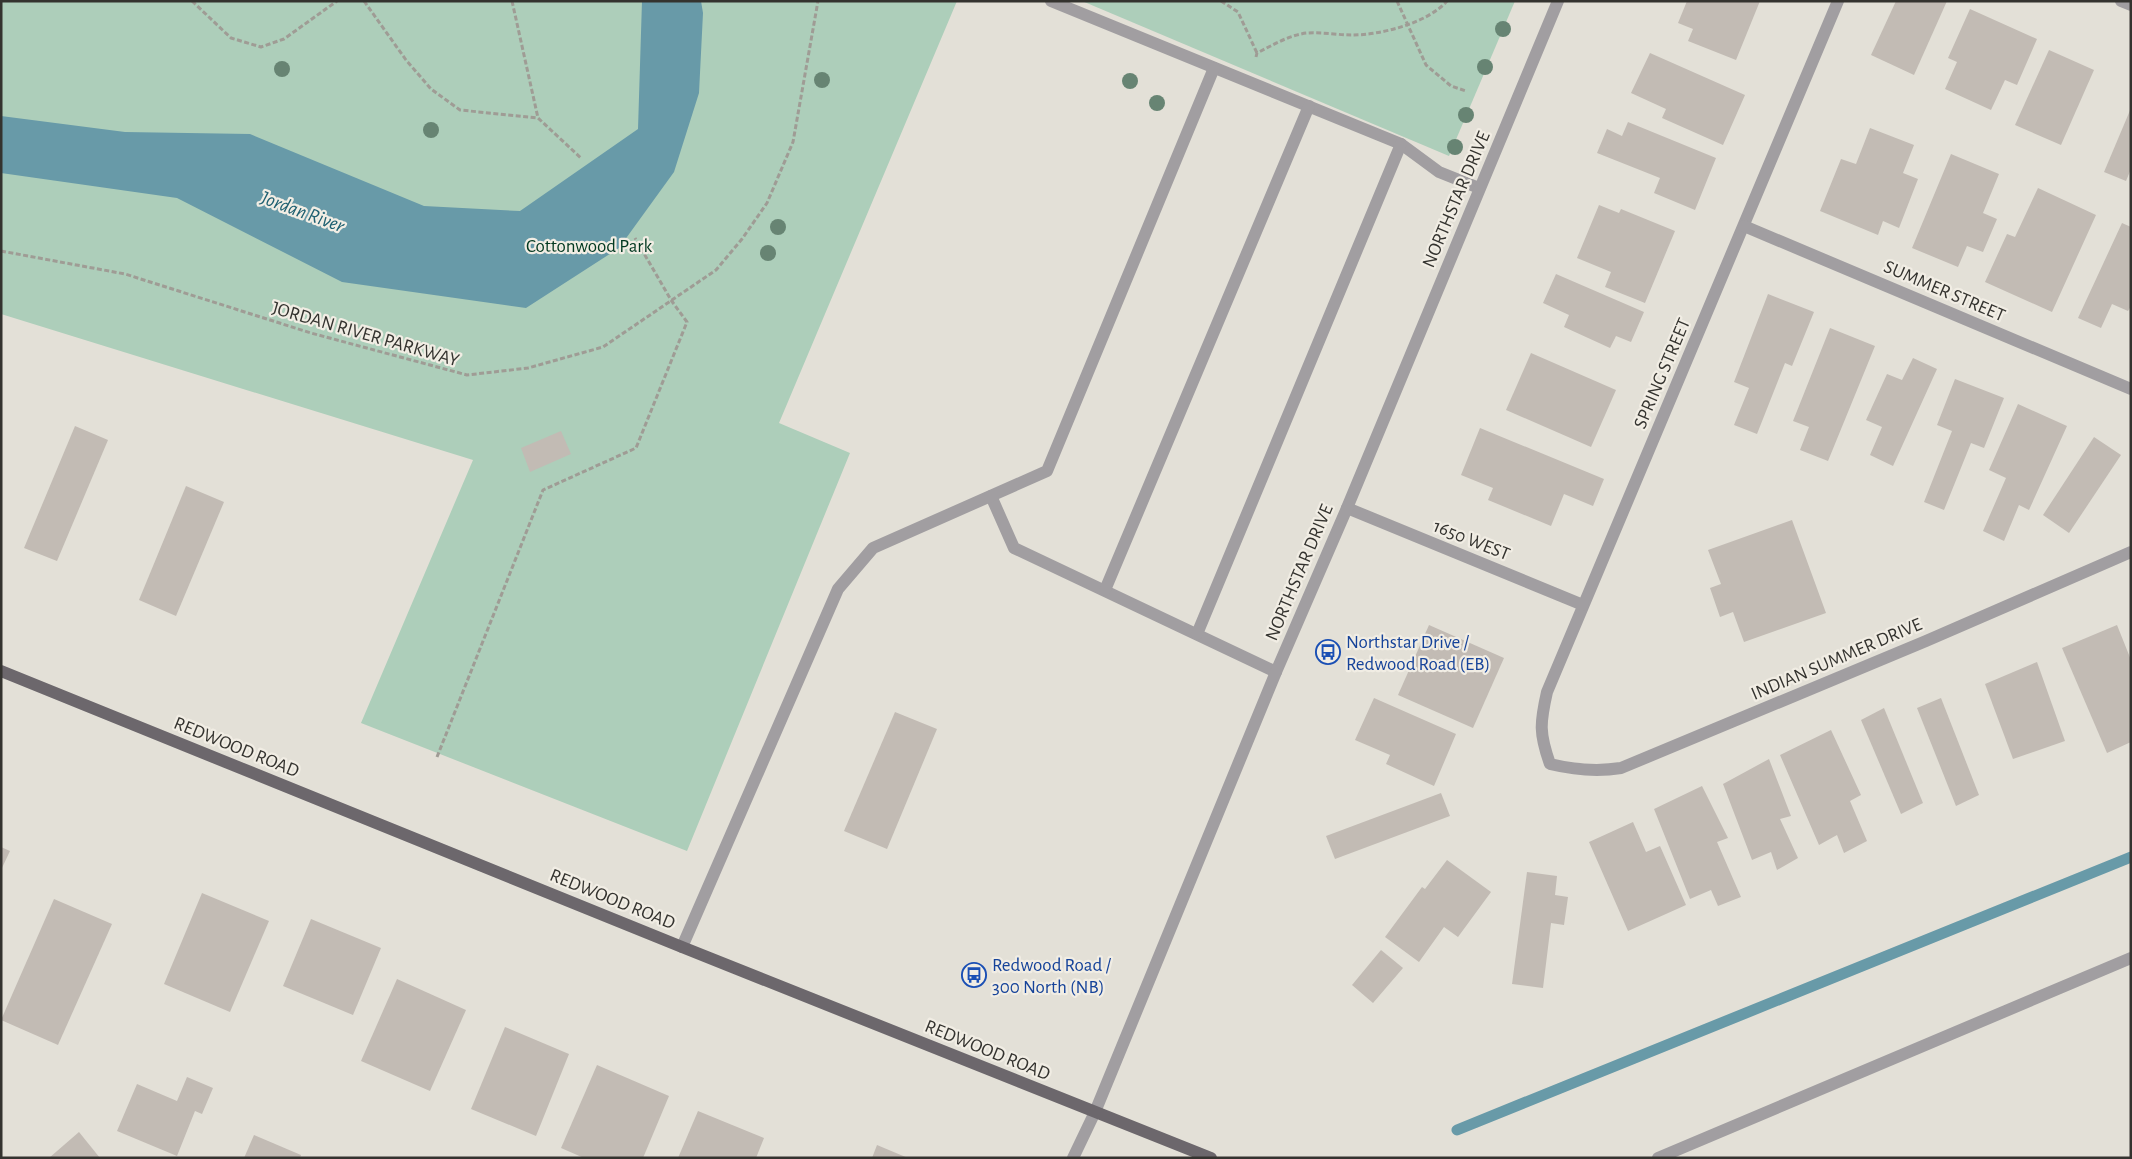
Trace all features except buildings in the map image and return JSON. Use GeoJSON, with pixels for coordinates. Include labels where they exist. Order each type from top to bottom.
{"type":"FeatureCollection","features":[{"type":"Feature","properties":{"kind":"main road","name":"REDWOOD ROAD"},"geometry":{"type":"LineString","coordinates":[[1,671],[682,947],[1211,1158]]}},
{"type":"Feature","properties":{"kind":"street"},"geometry":{"type":"LineString","coordinates":[[1050,1],[1401,144],[1439,172],[1480,188]]}},
{"type":"Feature","properties":{"kind":"street","name":"NORTHSTAR DRIVE"},"geometry":{"type":"LineString","coordinates":[[1073,1158],[1096,1112],[1276,672],[1558,1]]}},
{"type":"Feature","properties":{"kind":"street","name":"SPRING STREET"},"geometry":{"type":"LineString","coordinates":[[1550,764],[1542,740],[1542,715],[1547,692],[1838,1]]}},
{"type":"Feature","properties":{"kind":"street"},"geometry":{"type":"LineString","coordinates":[[2121,1],[2131,5]]}},
{"type":"Feature","properties":{"kind":"street"},"geometry":{"type":"LineString","coordinates":[[682,947],[838,589],[873,548],[1047,471],[1214,68]]}},
{"type":"Feature","properties":{"kind":"street"},"geometry":{"type":"LineString","coordinates":[[1105,590],[1309,106]]}},
{"type":"Feature","properties":{"kind":"street"},"geometry":{"type":"LineString","coordinates":[[1197,634],[1401,144]]}},
{"type":"Feature","properties":{"kind":"street","name":"SUMMER STREET"},"geometry":{"type":"LineString","coordinates":[[1744,226],[2131,389]]}},
{"type":"Feature","properties":{"kind":"street"},"geometry":{"type":"LineString","coordinates":[[991,496],[1014,548],[1276,672]]}},
{"type":"Feature","properties":{"kind":"street","name":"1650 WEST"},"geometry":{"type":"LineString","coordinates":[[1346,508],[1583,605]]}},
{"type":"Feature","properties":{"kind":"street","name":"INDIAN SUMMER DRIVE"},"geometry":{"type":"LineString","coordinates":[[1550,764],[1597,771],[1621,768],[1926,641],[2131,552]]}},
{"type":"Feature","properties":{"kind":"street"},"geometry":{"type":"LineString","coordinates":[[1658,1158],[2131,958]]}},
{"type":"Feature","properties":{"kind":"path"},"geometry":{"type":"LineString","coordinates":[[192,1],[231,38],[262,47],[284,39],[337,1]]}},
{"type":"Feature","properties":{"kind":"path"},"geometry":{"type":"LineString","coordinates":[[364,1],[406,60],[432,89],[460,110],[538,118]]}},
{"type":"Feature","properties":{"kind":"path"},"geometry":{"type":"LineString","coordinates":[[512,1],[538,118],[582,159]]}},
{"type":"Feature","properties":{"kind":"path","name":"JORDAN RIVER PARKWAY"},"geometry":{"type":"LineString","coordinates":[[1,251],[125,274],[311,334],[467,375],[528,368],[603,347],[716,270],[742,239],[767,203],[793,142],[818,1]]}},
{"type":"Feature","properties":{"kind":"path"},"geometry":{"type":"LineString","coordinates":[[1221,1],[1238,12],[1257,53],[1248,82]]}},
{"type":"Feature","properties":{"kind":"path"},"geometry":{"type":"LineString","coordinates":[[1397,1],[1426,65],[1452,86],[1466,90]]}},
{"type":"Feature","properties":{"kind":"path"},"geometry":{"type":"LineString","coordinates":[[1257,53],[1282,40],[1306,33],[1355,35],[1408,26],[1442,8],[1447,1]]}},
{"type":"Feature","properties":{"kind":"path"},"geometry":{"type":"LineString","coordinates":[[436,757],[543,490],[636,448],[687,322],[635,238]]}},
{"type":"Feature","properties":{"kind":"green space","name":"Cottonwood Park"},"geometry":{"type":"Polygon","coordinates":[[[1,1],[957,1],[779,423],[850,453],[687,851],[361,723],[473,460],[1,314],[1,1]]]}},
{"type":"Feature","properties":{"kind":"green space"},"geometry":{"type":"Polygon","coordinates":[[[1082,1],[1515,1],[1449,156],[1082,1]]]}},
{"type":"Feature","properties":{"kind":"water","name":"Jordan River"},"geometry":{"type":"Polygon","coordinates":[[[642,1],[701,1],[703,13],[699,93],[674,172],[619,248],[526,308],[342,282],[177,198],[1,173],[1,116],[125,132],[250,134],[424,206],[520,211],[638,129],[642,1]]]}},
{"type":"Feature","properties":{"kind":"waterway"},"geometry":{"type":"LineString","coordinates":[[1457,1130],[2131,857]]}},
{"type":"Feature","properties":{"kind":"place","name":"Northstar Drive / Redwood Road (EB)"},"geometry":{"type":"Point","coordinates":[1328,652]}},
{"type":"Feature","properties":{"kind":"place","name":"Redwood Road / 300 North (NB)"},"geometry":{"type":"Point","coordinates":[974,975]}}]}
